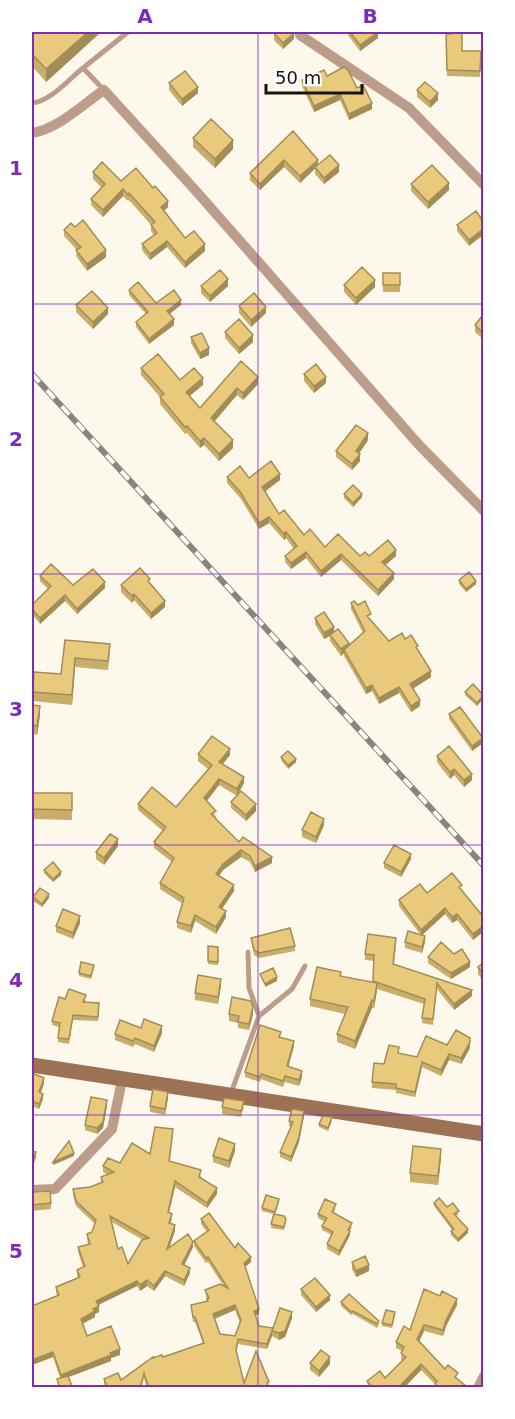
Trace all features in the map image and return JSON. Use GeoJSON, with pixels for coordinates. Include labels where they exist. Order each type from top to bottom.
{"type":"FeatureCollection","features":[{"type":"Feature","properties":{"kind":"main road"},"geometry":{"type":"LineString","coordinates":[[32,1065],[483,1134]]}},
{"type":"Feature","properties":{"kind":"street"},"geometry":{"type":"LineString","coordinates":[[300,35],[409,108],[483,185]]}},
{"type":"Feature","properties":{"kind":"street"},"geometry":{"type":"LineString","coordinates":[[32,133],[54,125],[104,90],[420,446],[483,511]]}},
{"type":"Feature","properties":{"kind":"street"},"geometry":{"type":"LineString","coordinates":[[32,1190],[55,1189],[112,1129],[122,1080]]}},
{"type":"Feature","properties":{"kind":"street"},"geometry":{"type":"LineString","coordinates":[[478,1388],[483,1376]]}},
{"type":"Feature","properties":{"kind":"lane"},"geometry":{"type":"LineString","coordinates":[[32,103],[49,96],[128,32]]}},
{"type":"Feature","properties":{"kind":"lane"},"geometry":{"type":"LineString","coordinates":[[83,68],[104,90]]}},
{"type":"Feature","properties":{"kind":"lane"},"geometry":{"type":"LineString","coordinates":[[248,952],[249,988],[260,1016]]}},
{"type":"Feature","properties":{"kind":"lane"},"geometry":{"type":"LineString","coordinates":[[230,1094],[260,1016],[292,989],[304,966]]}},
{"type":"Feature","properties":{"kind":"building"},"geometry":{"type":"Polygon","coordinates":[[[32,32],[88,32],[46,69],[32,54],[32,32]]]}},
{"type":"Feature","properties":{"kind":"building"},"geometry":{"type":"Polygon","coordinates":[[[275,32],[293,32],[294,33],[283,43],[275,32]]]}},
{"type":"Feature","properties":{"kind":"building"},"geometry":{"type":"Polygon","coordinates":[[[350,32],[378,32],[360,45],[350,32]]]}},
{"type":"Feature","properties":{"kind":"building"},"geometry":{"type":"Polygon","coordinates":[[[451,32],[462,32],[462,51],[481,51],[480,71],[447,70],[446,34],[451,34],[451,32]]]}},
{"type":"Feature","properties":{"kind":"building"},"geometry":{"type":"Polygon","coordinates":[[[344,67],[348,70],[357,88],[363,85],[372,103],[349,114],[340,94],[314,106],[302,80],[324,70],[327,76],[344,67]]]}},
{"type":"Feature","properties":{"kind":"building"},"geometry":{"type":"Polygon","coordinates":[[[185,71],[198,87],[182,99],[169,83],[185,71]]]}},
{"type":"Feature","properties":{"kind":"building"},"geometry":{"type":"Polygon","coordinates":[[[425,82],[438,93],[430,102],[417,90],[425,82]]]}},
{"type":"Feature","properties":{"kind":"building"},"geometry":{"type":"Polygon","coordinates":[[[211,119],[233,140],[215,159],[193,138],[211,119]]]}},
{"type":"Feature","properties":{"kind":"building"},"geometry":{"type":"Polygon","coordinates":[[[293,131],[318,160],[300,176],[284,160],[260,184],[250,173],[293,131]]]}},
{"type":"Feature","properties":{"kind":"building"},"geometry":{"type":"Polygon","coordinates":[[[330,155],[339,165],[324,178],[315,167],[330,155]]]}},
{"type":"Feature","properties":{"kind":"building"},"geometry":{"type":"Polygon","coordinates":[[[102,162],[121,181],[136,168],[168,201],[161,207],[185,238],[194,231],[205,244],[185,262],[167,241],[150,254],[142,244],[157,233],[151,225],[155,222],[129,193],[128,195],[123,189],[103,210],[91,199],[105,184],[93,172],[102,162]]]}},
{"type":"Feature","properties":{"kind":"building"},"geometry":{"type":"Polygon","coordinates":[[[432,165],[449,183],[428,202],[411,184],[432,165]]]}},
{"type":"Feature","properties":{"kind":"building"},"geometry":{"type":"Polygon","coordinates":[[[476,211],[483,221],[483,229],[469,240],[457,225],[476,211]]]}},
{"type":"Feature","properties":{"kind":"building"},"geometry":{"type":"Polygon","coordinates":[[[83,220],[106,250],[87,264],[76,250],[81,247],[64,230],[71,223],[75,227],[83,220]]]}},
{"type":"Feature","properties":{"kind":"building"},"geometry":{"type":"Polygon","coordinates":[[[362,267],[375,280],[356,298],[344,285],[362,267]]]}},
{"type":"Feature","properties":{"kind":"building"},"geometry":{"type":"Polygon","coordinates":[[[220,270],[228,279],[210,296],[201,286],[220,270]]]}},
{"type":"Feature","properties":{"kind":"building"},"geometry":{"type":"Polygon","coordinates":[[[383,273],[400,273],[400,285],[383,285],[383,273]]]}},
{"type":"Feature","properties":{"kind":"building"},"geometry":{"type":"Polygon","coordinates":[[[138,282],[156,303],[174,290],[181,300],[167,311],[174,319],[149,339],[136,322],[148,312],[129,290],[138,282]]]}},
{"type":"Feature","properties":{"kind":"building"},"geometry":{"type":"Polygon","coordinates":[[[92,291],[108,308],[93,322],[76,305],[92,291]]]}},
{"type":"Feature","properties":{"kind":"building"},"geometry":{"type":"Polygon","coordinates":[[[254,293],[266,307],[251,320],[239,306],[254,293]]]}},
{"type":"Feature","properties":{"kind":"building"},"geometry":{"type":"Polygon","coordinates":[[[483,315],[483,333],[475,325],[483,315]]]}},
{"type":"Feature","properties":{"kind":"building"},"geometry":{"type":"Polygon","coordinates":[[[239,319],[253,335],[239,348],[225,332],[239,319]]]}},
{"type":"Feature","properties":{"kind":"building"},"geometry":{"type":"Polygon","coordinates":[[[202,333],[209,348],[200,353],[191,337],[202,333]]]}},
{"type":"Feature","properties":{"kind":"building"},"geometry":{"type":"Polygon","coordinates":[[[158,354],[180,380],[194,368],[203,378],[186,392],[200,408],[241,361],[258,377],[243,393],[237,388],[211,418],[233,440],[219,454],[204,438],[200,441],[187,426],[185,427],[160,397],[164,394],[141,368],[158,354]]]}},
{"type":"Feature","properties":{"kind":"building"},"geometry":{"type":"Polygon","coordinates":[[[316,364],[326,377],[314,386],[304,374],[316,364]]]}},
{"type":"Feature","properties":{"kind":"building"},"geometry":{"type":"Polygon","coordinates":[[[356,425],[368,433],[356,451],[360,454],[352,464],[336,451],[356,425]]]}},
{"type":"Feature","properties":{"kind":"building"},"geometry":{"type":"Polygon","coordinates":[[[271,461],[280,474],[262,487],[279,514],[284,510],[304,535],[310,529],[325,547],[338,534],[360,556],[365,552],[369,556],[388,540],[396,550],[382,562],[394,573],[378,590],[341,554],[321,571],[306,552],[291,563],[285,556],[297,546],[286,532],[284,534],[269,517],[259,523],[241,493],[227,477],[240,466],[249,478],[271,461]]]}},
{"type":"Feature","properties":{"kind":"building"},"geometry":{"type":"Polygon","coordinates":[[[353,485],[362,494],[353,503],[344,494],[353,485]]]}},
{"type":"Feature","properties":{"kind":"building"},"geometry":{"type":"Polygon","coordinates":[[[51,564],[73,585],[93,569],[105,582],[77,609],[65,595],[40,618],[32,609],[32,605],[51,586],[40,576],[51,564]]]}},
{"type":"Feature","properties":{"kind":"building"},"geometry":{"type":"Polygon","coordinates":[[[140,568],[165,601],[151,613],[134,594],[132,596],[121,585],[140,568]]]}},
{"type":"Feature","properties":{"kind":"building"},"geometry":{"type":"Polygon","coordinates":[[[469,572],[476,581],[466,589],[459,580],[469,572]]]}},
{"type":"Feature","properties":{"kind":"building"},"geometry":{"type":"Polygon","coordinates":[[[354,601],[358,605],[365,601],[371,614],[367,616],[389,641],[402,633],[405,639],[411,635],[418,646],[416,647],[431,671],[410,684],[420,700],[411,706],[399,687],[379,698],[372,685],[366,688],[344,650],[365,631],[351,603],[354,601]]]}},
{"type":"Feature","properties":{"kind":"building"},"geometry":{"type":"Polygon","coordinates":[[[324,612],[334,627],[324,633],[315,618],[324,612]]]}},
{"type":"Feature","properties":{"kind":"building"},"geometry":{"type":"Polygon","coordinates":[[[338,629],[349,643],[341,649],[330,635],[338,629]]]}},
{"type":"Feature","properties":{"kind":"building"},"geometry":{"type":"Polygon","coordinates":[[[65,640],[110,644],[108,661],[75,658],[72,695],[33,692],[34,672],[61,674],[65,640]]]}},
{"type":"Feature","properties":{"kind":"building"},"geometry":{"type":"Polygon","coordinates":[[[473,684],[483,695],[477,703],[465,692],[473,684]]]}},
{"type":"Feature","properties":{"kind":"building"},"geometry":{"type":"Polygon","coordinates":[[[32,705],[40,706],[37,726],[32,725],[32,705]]]}},
{"type":"Feature","properties":{"kind":"building"},"geometry":{"type":"Polygon","coordinates":[[[460,707],[483,738],[472,746],[449,714],[460,707]]]}},
{"type":"Feature","properties":{"kind":"building"},"geometry":{"type":"Polygon","coordinates":[[[212,736],[230,749],[219,762],[244,777],[237,789],[219,779],[204,798],[216,811],[211,814],[239,842],[243,837],[272,857],[255,866],[250,856],[241,850],[223,864],[216,874],[234,885],[219,907],[226,911],[216,927],[195,915],[191,926],[177,922],[184,898],[160,883],[174,858],[154,842],[166,827],[138,804],[152,787],[176,807],[212,765],[198,754],[212,736]]]}},
{"type":"Feature","properties":{"kind":"building"},"geometry":{"type":"Polygon","coordinates":[[[449,746],[472,774],[464,780],[454,769],[450,772],[437,756],[449,746]]]}},
{"type":"Feature","properties":{"kind":"building"},"geometry":{"type":"Polygon","coordinates":[[[288,751],[296,759],[288,765],[281,757],[288,751]]]}},
{"type":"Feature","properties":{"kind":"building"},"geometry":{"type":"Polygon","coordinates":[[[241,791],[256,804],[246,815],[231,802],[241,791]]]}},
{"type":"Feature","properties":{"kind":"building"},"geometry":{"type":"Polygon","coordinates":[[[32,793],[72,793],[72,810],[32,809],[32,793]]]}},
{"type":"Feature","properties":{"kind":"building"},"geometry":{"type":"Polygon","coordinates":[[[311,812],[324,819],[316,837],[302,830],[311,812]]]}},
{"type":"Feature","properties":{"kind":"building"},"geometry":{"type":"Polygon","coordinates":[[[110,834],[118,839],[104,858],[96,852],[110,834]]]}},
{"type":"Feature","properties":{"kind":"building"},"geometry":{"type":"Polygon","coordinates":[[[394,845],[411,854],[401,872],[384,863],[394,845]]]}},
{"type":"Feature","properties":{"kind":"building"},"geometry":{"type":"Polygon","coordinates":[[[53,862],[61,872],[53,879],[44,870],[53,862]]]}},
{"type":"Feature","properties":{"kind":"building"},"geometry":{"type":"Polygon","coordinates":[[[452,873],[462,885],[459,887],[481,914],[483,911],[483,926],[473,934],[457,914],[452,917],[445,908],[421,930],[399,900],[420,884],[427,893],[452,873]]]}},
{"type":"Feature","properties":{"kind":"building"},"geometry":{"type":"Polygon","coordinates":[[[40,888],[49,894],[42,904],[33,897],[40,888]]]}},
{"type":"Feature","properties":{"kind":"building"},"geometry":{"type":"Polygon","coordinates":[[[63,909],[80,916],[73,933],[56,926],[63,909]]]}},
{"type":"Feature","properties":{"kind":"building"},"geometry":{"type":"Polygon","coordinates":[[[290,928],[295,946],[259,953],[254,950],[251,938],[290,928]]]}},
{"type":"Feature","properties":{"kind":"building"},"geometry":{"type":"Polygon","coordinates":[[[408,931],[425,936],[422,947],[405,942],[408,931]]]}},
{"type":"Feature","properties":{"kind":"building"},"geometry":{"type":"Polygon","coordinates":[[[368,934],[396,938],[393,964],[472,990],[454,1004],[437,983],[433,1019],[422,1018],[425,999],[373,981],[374,955],[365,954],[368,934]]]}},
{"type":"Feature","properties":{"kind":"building"},"geometry":{"type":"Polygon","coordinates":[[[441,942],[454,954],[462,949],[470,962],[451,973],[428,957],[441,942]]]}},
{"type":"Feature","properties":{"kind":"building"},"geometry":{"type":"Polygon","coordinates":[[[208,946],[218,947],[218,962],[208,961],[208,946]]]}},
{"type":"Feature","properties":{"kind":"building"},"geometry":{"type":"Polygon","coordinates":[[[81,962],[94,965],[91,976],[79,973],[81,962]]]}},
{"type":"Feature","properties":{"kind":"building"},"geometry":{"type":"Polygon","coordinates":[[[483,963],[483,974],[478,967],[483,963]]]}},
{"type":"Feature","properties":{"kind":"building"},"geometry":{"type":"Polygon","coordinates":[[[317,967],[341,972],[340,976],[377,983],[374,1001],[372,1000],[355,1041],[337,1034],[348,1007],[310,999],[317,967]]]}},
{"type":"Feature","properties":{"kind":"building"},"geometry":{"type":"Polygon","coordinates":[[[273,968],[277,977],[265,984],[260,974],[273,968]]]}},
{"type":"Feature","properties":{"kind":"building"},"geometry":{"type":"Polygon","coordinates":[[[198,975],[221,979],[218,997],[195,993],[198,975]]]}},
{"type":"Feature","properties":{"kind":"building"},"geometry":{"type":"Polygon","coordinates":[[[69,989],[86,995],[83,1002],[99,1003],[98,1017],[73,1015],[69,1039],[58,1038],[60,1023],[52,1021],[59,997],[65,999],[69,989]]]}},
{"type":"Feature","properties":{"kind":"building"},"geometry":{"type":"Polygon","coordinates":[[[232,997],[251,1001],[253,1007],[249,1024],[238,1022],[239,1016],[229,1014],[232,997]]]}},
{"type":"Feature","properties":{"kind":"building"},"geometry":{"type":"Polygon","coordinates":[[[144,1019],[162,1026],[154,1046],[135,1038],[133,1041],[115,1034],[120,1020],[141,1028],[144,1019]]]}},
{"type":"Feature","properties":{"kind":"building"},"geometry":{"type":"Polygon","coordinates":[[[260,1025],[281,1032],[279,1037],[294,1041],[287,1066],[302,1071],[299,1080],[285,1076],[283,1081],[245,1072],[260,1025]]]}},
{"type":"Feature","properties":{"kind":"building"},"geometry":{"type":"Polygon","coordinates":[[[456,1030],[470,1038],[461,1058],[449,1054],[441,1070],[422,1062],[415,1092],[396,1088],[396,1084],[372,1082],[374,1063],[384,1064],[389,1045],[399,1047],[398,1053],[417,1057],[426,1036],[447,1045],[456,1030]]]}},
{"type":"Feature","properties":{"kind":"building"},"geometry":{"type":"Polygon","coordinates":[[[32,1073],[44,1078],[39,1092],[43,1094],[39,1104],[32,1101],[32,1073]]]}},
{"type":"Feature","properties":{"kind":"building"},"geometry":{"type":"Polygon","coordinates":[[[153,1089],[168,1092],[165,1109],[150,1106],[153,1089]]]}},
{"type":"Feature","properties":{"kind":"building"},"geometry":{"type":"Polygon","coordinates":[[[91,1097],[107,1100],[103,1122],[97,1128],[85,1125],[91,1097]]]}},
{"type":"Feature","properties":{"kind":"building"},"geometry":{"type":"Polygon","coordinates":[[[224,1098],[244,1101],[241,1111],[222,1107],[224,1098]]]}},
{"type":"Feature","properties":{"kind":"building"},"geometry":{"type":"Polygon","coordinates":[[[292,1109],[304,1111],[299,1137],[291,1157],[280,1152],[293,1122],[289,1121],[292,1109]]]}},
{"type":"Feature","properties":{"kind":"building"},"geometry":{"type":"Polygon","coordinates":[[[323,1116],[332,1117],[328,1128],[319,1124],[323,1116]]]}},
{"type":"Feature","properties":{"kind":"building"},"geometry":{"type":"Polygon","coordinates":[[[155,1127],[173,1129],[169,1161],[201,1170],[199,1177],[217,1188],[207,1203],[175,1181],[168,1212],[172,1214],[169,1223],[175,1225],[167,1249],[188,1234],[193,1242],[182,1264],[190,1268],[184,1280],[165,1271],[154,1286],[147,1280],[140,1285],[137,1281],[96,1301],[99,1306],[93,1309],[95,1311],[81,1319],[87,1336],[111,1326],[120,1349],[110,1353],[111,1355],[61,1375],[53,1352],[32,1360],[32,1306],[59,1295],[56,1287],[80,1277],[77,1270],[85,1266],[78,1247],[90,1244],[87,1234],[92,1232],[96,1220],[76,1201],[73,1189],[90,1187],[103,1182],[101,1177],[114,1172],[103,1166],[108,1158],[120,1163],[132,1143],[150,1154],[155,1127]],[[110,1216],[118,1249],[122,1247],[128,1264],[142,1240],[149,1238],[110,1216]]]}},
{"type":"Feature","properties":{"kind":"building"},"geometry":{"type":"Polygon","coordinates":[[[219,1138],[235,1144],[229,1161],[213,1156],[219,1138]]]}},
{"type":"Feature","properties":{"kind":"building"},"geometry":{"type":"Polygon","coordinates":[[[69,1141],[74,1153],[53,1162],[69,1141]]]}},
{"type":"Feature","properties":{"kind":"building"},"geometry":{"type":"Polygon","coordinates":[[[413,1146],[441,1149],[438,1176],[410,1173],[413,1146]]]}},
{"type":"Feature","properties":{"kind":"building"},"geometry":{"type":"Polygon","coordinates":[[[32,1151],[36,1152],[32,1164],[32,1151]]]}},
{"type":"Feature","properties":{"kind":"building"},"geometry":{"type":"Polygon","coordinates":[[[50,1191],[51,1203],[32,1205],[32,1192],[50,1191]]]}},
{"type":"Feature","properties":{"kind":"building"},"geometry":{"type":"Polygon","coordinates":[[[266,1195],[279,1199],[275,1212],[262,1208],[266,1195]]]}},
{"type":"Feature","properties":{"kind":"building"},"geometry":{"type":"Polygon","coordinates":[[[439,1198],[447,1207],[453,1203],[459,1211],[454,1214],[468,1229],[458,1239],[451,1231],[454,1229],[434,1203],[439,1198]]]}},
{"type":"Feature","properties":{"kind":"building"},"geometry":{"type":"Polygon","coordinates":[[[325,1199],[336,1204],[332,1212],[352,1223],[339,1251],[327,1244],[333,1232],[322,1226],[327,1218],[318,1214],[325,1199]]]}},
{"type":"Feature","properties":{"kind":"building"},"geometry":{"type":"Polygon","coordinates":[[[209,1213],[235,1248],[238,1243],[251,1257],[244,1263],[259,1309],[254,1311],[259,1326],[273,1328],[267,1344],[238,1339],[236,1350],[244,1383],[256,1351],[269,1382],[267,1383],[269,1388],[149,1388],[144,1373],[140,1388],[108,1388],[104,1379],[118,1373],[121,1380],[153,1357],[162,1355],[163,1357],[204,1343],[195,1317],[193,1317],[191,1305],[208,1301],[205,1290],[220,1284],[228,1288],[208,1257],[206,1258],[194,1241],[209,1230],[201,1219],[209,1213]],[[235,1305],[213,1314],[220,1334],[235,1336],[241,1320],[235,1305]]]}},
{"type":"Feature","properties":{"kind":"building"},"geometry":{"type":"Polygon","coordinates":[[[274,1214],[284,1216],[286,1219],[284,1227],[271,1224],[274,1214]]]}},
{"type":"Feature","properties":{"kind":"building"},"geometry":{"type":"Polygon","coordinates":[[[365,1256],[369,1265],[356,1271],[352,1262],[365,1256]]]}},
{"type":"Feature","properties":{"kind":"building"},"geometry":{"type":"Polygon","coordinates":[[[315,1278],[330,1295],[316,1307],[301,1289],[315,1278]]]}},
{"type":"Feature","properties":{"kind":"building"},"geometry":{"type":"Polygon","coordinates":[[[424,1289],[440,1296],[442,1291],[457,1299],[443,1330],[424,1325],[417,1339],[445,1369],[448,1365],[458,1373],[455,1377],[466,1386],[464,1388],[439,1388],[435,1384],[437,1381],[421,1364],[398,1388],[373,1388],[367,1381],[380,1371],[385,1378],[406,1357],[401,1353],[404,1347],[396,1342],[404,1326],[410,1330],[424,1289]]]}},
{"type":"Feature","properties":{"kind":"building"},"geometry":{"type":"Polygon","coordinates":[[[349,1294],[379,1321],[377,1324],[351,1312],[341,1302],[349,1294]]]}},
{"type":"Feature","properties":{"kind":"building"},"geometry":{"type":"Polygon","coordinates":[[[280,1308],[292,1312],[285,1331],[279,1333],[272,1331],[280,1308]]]}},
{"type":"Feature","properties":{"kind":"building"},"geometry":{"type":"Polygon","coordinates":[[[386,1310],[395,1312],[392,1325],[382,1323],[386,1310]]]}},
{"type":"Feature","properties":{"kind":"building"},"geometry":{"type":"Polygon","coordinates":[[[321,1350],[330,1357],[319,1371],[310,1363],[321,1350]]]}},
{"type":"Feature","properties":{"kind":"building"},"geometry":{"type":"Polygon","coordinates":[[[68,1376],[72,1386],[60,1388],[57,1379],[68,1376]]]}},
{"type":"Feature","properties":{"kind":"railway"},"geometry":{"type":"LineString","coordinates":[[32,374],[484,866]]}}]}
